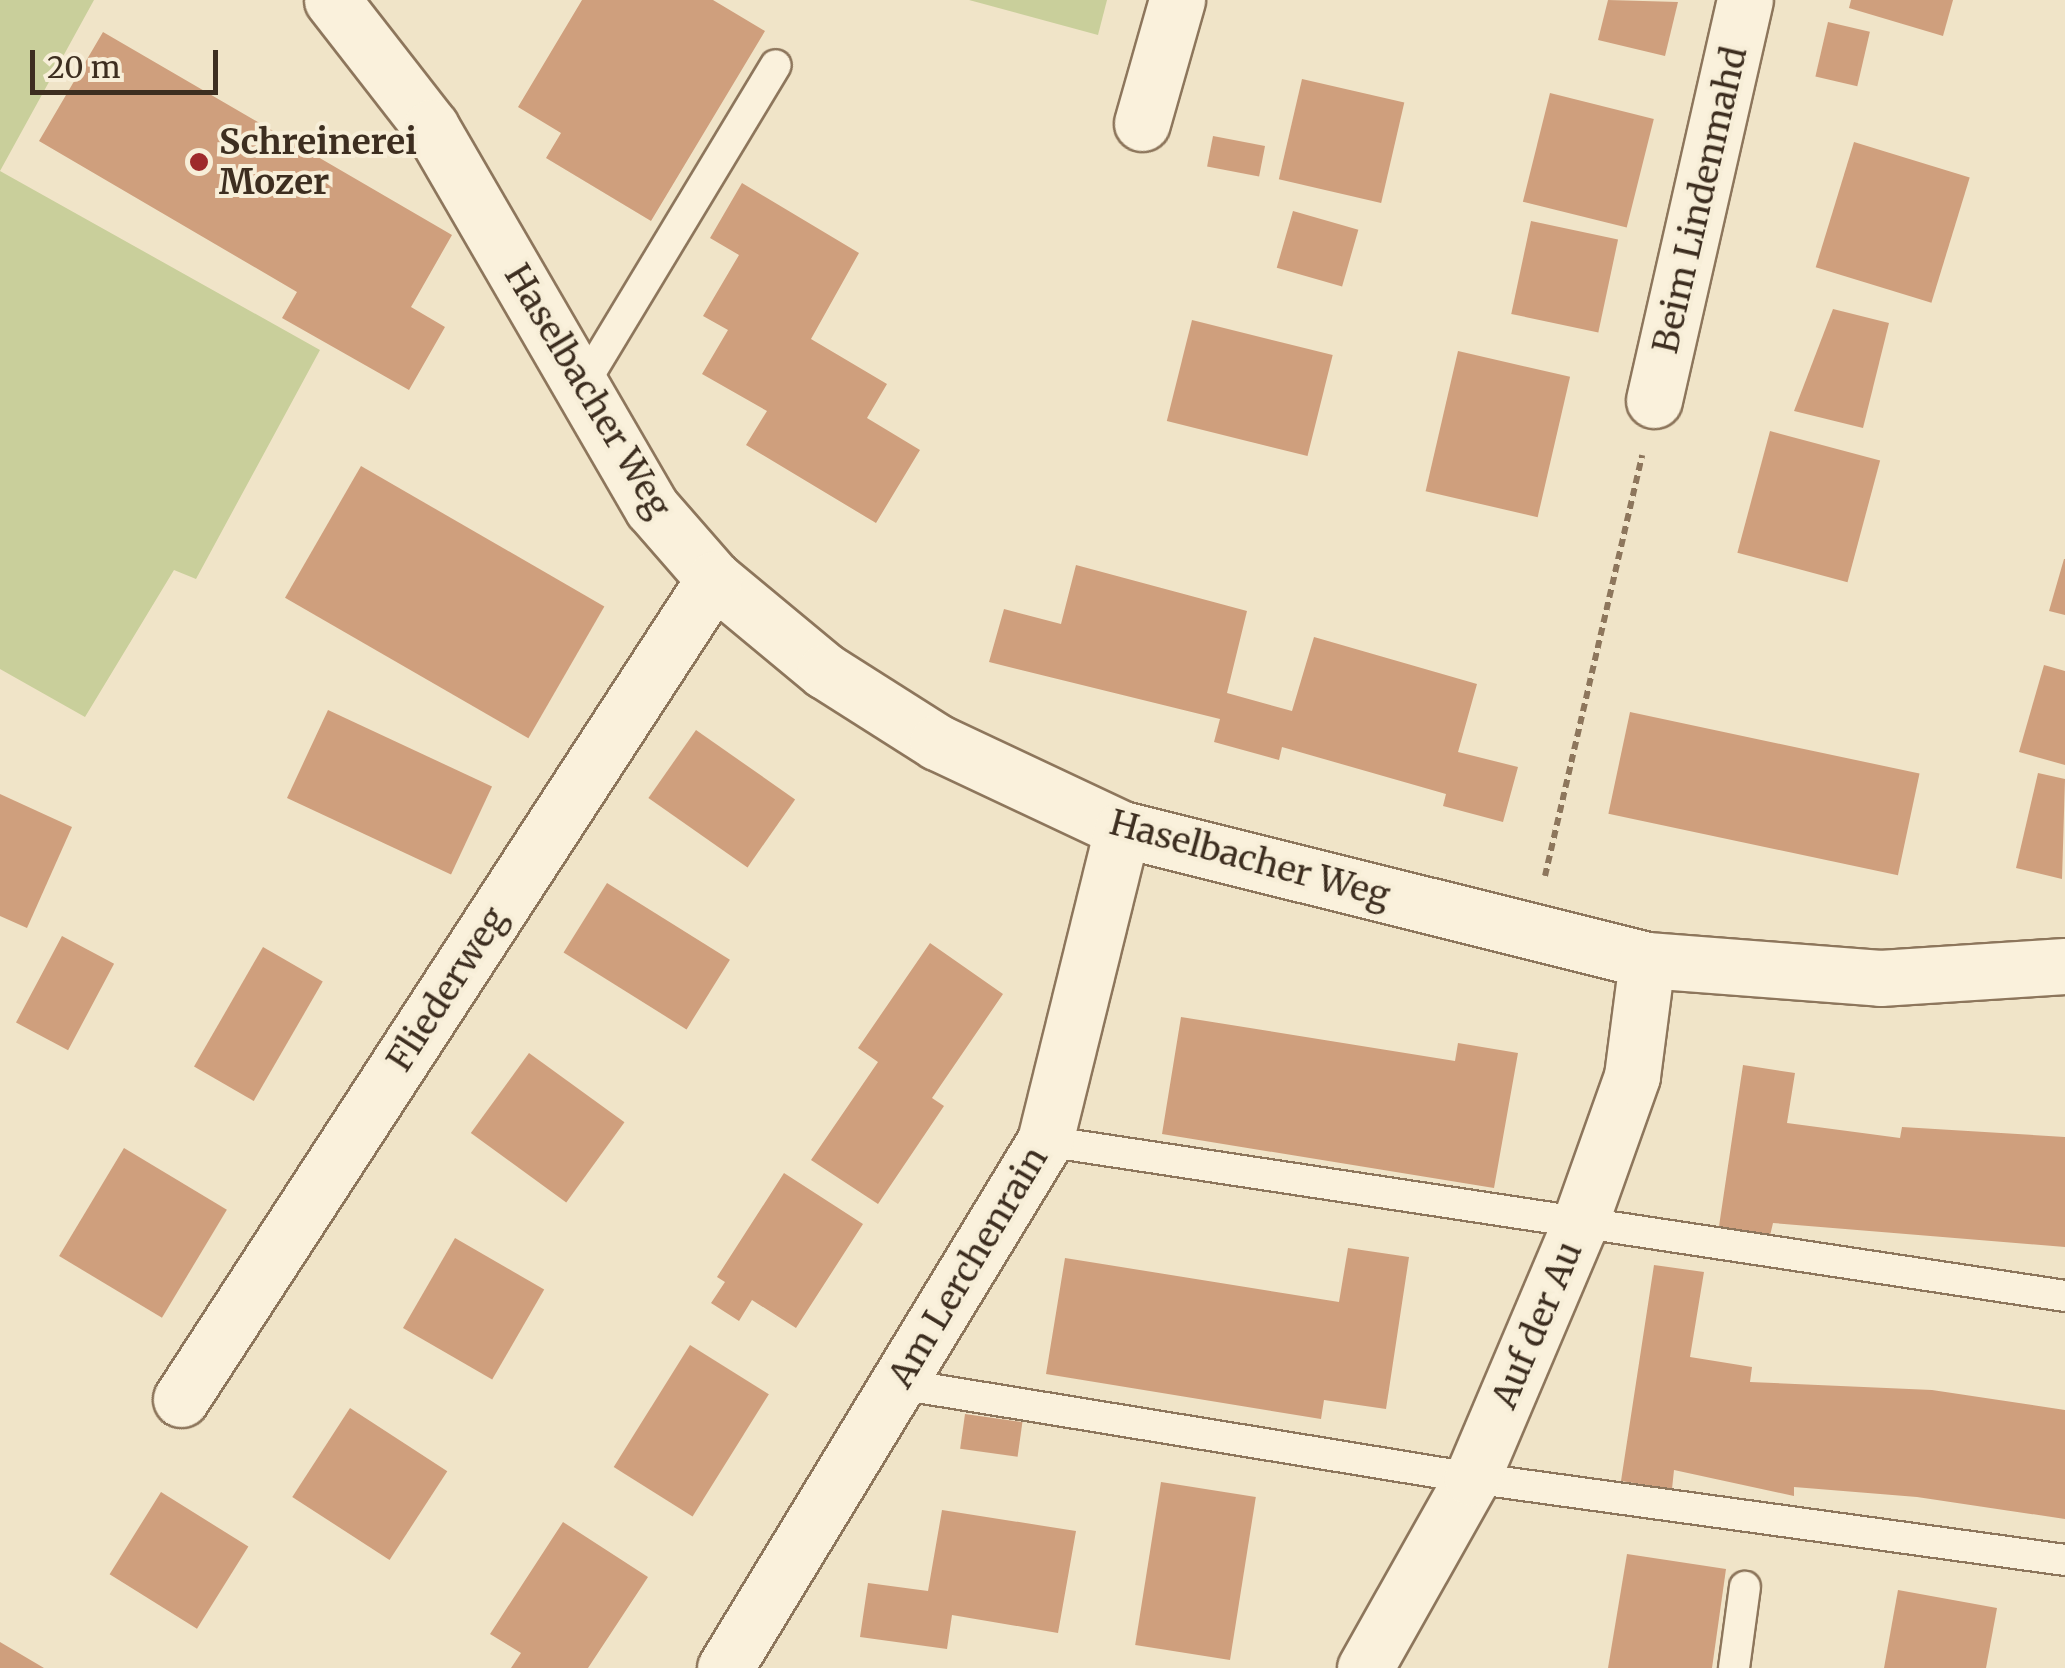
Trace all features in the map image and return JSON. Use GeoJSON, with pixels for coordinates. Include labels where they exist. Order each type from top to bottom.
{"type":"FeatureCollection","features":[{"type":"Feature","properties":{"kind":"street","name":"Haselbacher Weg"},"geometry":{"type":"LineString","coordinates":[[332,0],[432,127],[584,383],[652,508],[714,580],[825,670],[937,742],[1122,830],[1647,960],[1880,978],[2065,966]]}},
{"type":"Feature","properties":{"kind":"street"},"geometry":{"type":"LineString","coordinates":[[1142,123],[1177,0]]}},
{"type":"Feature","properties":{"kind":"street","name":"Beim Lindenmahd"},"geometry":{"type":"LineString","coordinates":[[1654,400],[1745,0]]}},
{"type":"Feature","properties":{"kind":"street","name":"Fliederweg"},"geometry":{"type":"LineString","coordinates":[[181,1400],[714,580]]}},
{"type":"Feature","properties":{"kind":"street","name":"Am Lerchenrain"},"geometry":{"type":"LineString","coordinates":[[725,1668],[1045,1141],[1122,830]]}},
{"type":"Feature","properties":{"kind":"street","name":"Auf der Au"},"geometry":{"type":"LineString","coordinates":[[1366,1668],[1472,1478],[1578,1228],[1632,1076],[1647,960]]}},
{"type":"Feature","properties":{"kind":"lane"},"geometry":{"type":"LineString","coordinates":[[584,383],[776,65]]}},
{"type":"Feature","properties":{"kind":"lane"},"geometry":{"type":"LineString","coordinates":[[1045,1141],[1578,1228],[2065,1296]]}},
{"type":"Feature","properties":{"kind":"lane"},"geometry":{"type":"LineString","coordinates":[[899,1384],[1472,1478],[2065,1560]]}},
{"type":"Feature","properties":{"kind":"lane"},"geometry":{"type":"LineString","coordinates":[[1734,1668],[1745,1587]]}},
{"type":"Feature","properties":{"kind":"path"},"geometry":{"type":"LineString","coordinates":[[1532,934],[1654,400]]}},
{"type":"Feature","properties":{"kind":"green space"},"geometry":{"type":"Polygon","coordinates":[[[0,0],[94,0],[0,171],[0,0]]]}},
{"type":"Feature","properties":{"kind":"green space"},"geometry":{"type":"Polygon","coordinates":[[[969,0],[1107,0],[1098,35],[969,0]]]}},
{"type":"Feature","properties":{"kind":"green space"},"geometry":{"type":"Polygon","coordinates":[[[0,171],[320,350],[196,579],[174,570],[85,717],[0,669],[0,171]]]}},
{"type":"Feature","properties":{"kind":"building"},"geometry":{"type":"Polygon","coordinates":[[[582,0],[713,0],[765,31],[651,221],[546,158],[561,133],[518,107],[582,0]]]}},
{"type":"Feature","properties":{"kind":"building"},"geometry":{"type":"Polygon","coordinates":[[[1608,0],[1678,2],[1665,56],[1598,40],[1608,0]]]}},
{"type":"Feature","properties":{"kind":"building"},"geometry":{"type":"Polygon","coordinates":[[[1851,0],[1953,0],[1943,36],[1849,8],[1851,0]]]}},
{"type":"Feature","properties":{"kind":"building"},"geometry":{"type":"Polygon","coordinates":[[[1828,22],[1870,32],[1857,86],[1815,77],[1828,22]]]}},
{"type":"Feature","properties":{"kind":"building","name":"Schreinerei Mozer"},"geometry":{"type":"Polygon","coordinates":[[[103,32],[452,235],[411,307],[445,327],[409,390],[282,318],[297,292],[39,141],[103,32]]]}},
{"type":"Feature","properties":{"kind":"building"},"geometry":{"type":"Polygon","coordinates":[[[1302,79],[1404,103],[1381,203],[1279,179],[1302,79]]]}},
{"type":"Feature","properties":{"kind":"building"},"geometry":{"type":"Polygon","coordinates":[[[1550,93],[1654,119],[1627,228],[1523,202],[1550,93]]]}},
{"type":"Feature","properties":{"kind":"building"},"geometry":{"type":"Polygon","coordinates":[[[1213,136],[1265,146],[1259,177],[1207,166],[1213,136]]]}},
{"type":"Feature","properties":{"kind":"building"},"geometry":{"type":"Polygon","coordinates":[[[1854,142],[1970,177],[1931,303],[1816,267],[1854,142]]]}},
{"type":"Feature","properties":{"kind":"building"},"geometry":{"type":"Polygon","coordinates":[[[742,183],[859,253],[811,339],[887,384],[867,418],[920,450],[876,523],[746,445],[767,411],[702,374],[728,330],[703,316],[739,255],[710,238],[742,183]]]}},
{"type":"Feature","properties":{"kind":"building"},"geometry":{"type":"Polygon","coordinates":[[[1293,211],[1358,230],[1342,286],[1277,268],[1293,211]]]}},
{"type":"Feature","properties":{"kind":"building"},"geometry":{"type":"Polygon","coordinates":[[[1531,221],[1618,240],[1598,332],[1511,314],[1531,221]]]}},
{"type":"Feature","properties":{"kind":"building"},"geometry":{"type":"Polygon","coordinates":[[[1833,309],[1889,323],[1863,428],[1794,411],[1833,309]]]}},
{"type":"Feature","properties":{"kind":"building"},"geometry":{"type":"Polygon","coordinates":[[[1192,320],[1333,355],[1308,456],[1167,421],[1192,320]]]}},
{"type":"Feature","properties":{"kind":"building"},"geometry":{"type":"Polygon","coordinates":[[[1458,351],[1570,377],[1538,517],[1426,491],[1458,351]]]}},
{"type":"Feature","properties":{"kind":"building"},"geometry":{"type":"Polygon","coordinates":[[[1770,431],[1880,461],[1848,582],[1737,553],[1770,431]]]}},
{"type":"Feature","properties":{"kind":"building"},"geometry":{"type":"Polygon","coordinates":[[[361,466],[604,606],[528,738],[285,598],[361,466]]]}},
{"type":"Feature","properties":{"kind":"building"},"geometry":{"type":"Polygon","coordinates":[[[2065,559],[2065,615],[2049,611],[2065,559]]]}},
{"type":"Feature","properties":{"kind":"building"},"geometry":{"type":"Polygon","coordinates":[[[1076,565],[1247,611],[1227,693],[1292,711],[1314,637],[1477,684],[1458,752],[1518,767],[1503,822],[1443,806],[1446,794],[1282,747],[1279,760],[1214,742],[1220,719],[989,662],[1004,609],[1061,624],[1076,565]]]}},
{"type":"Feature","properties":{"kind":"building"},"geometry":{"type":"Polygon","coordinates":[[[2044,665],[2065,671],[2065,765],[2019,752],[2044,665]]]}},
{"type":"Feature","properties":{"kind":"building"},"geometry":{"type":"Polygon","coordinates":[[[328,710],[492,786],[451,874],[287,798],[328,710]]]}},
{"type":"Feature","properties":{"kind":"building"},"geometry":{"type":"Polygon","coordinates":[[[1630,712],[1920,774],[1898,875],[1608,814],[1630,712]]]}},
{"type":"Feature","properties":{"kind":"building"},"geometry":{"type":"Polygon","coordinates":[[[696,730],[795,799],[748,867],[648,798],[696,730]]]}},
{"type":"Feature","properties":{"kind":"building"},"geometry":{"type":"Polygon","coordinates":[[[2038,773],[2065,779],[2062,879],[2016,868],[2038,773]]]}},
{"type":"Feature","properties":{"kind":"building"},"geometry":{"type":"Polygon","coordinates":[[[0,794],[72,827],[27,928],[0,916],[0,794]]]}},
{"type":"Feature","properties":{"kind":"building"},"geometry":{"type":"Polygon","coordinates":[[[607,883],[730,960],[687,1029],[564,953],[607,883]]]}},
{"type":"Feature","properties":{"kind":"building"},"geometry":{"type":"Polygon","coordinates":[[[62,936],[114,964],[68,1050],[16,1023],[62,936]]]}},
{"type":"Feature","properties":{"kind":"building"},"geometry":{"type":"Polygon","coordinates":[[[930,943],[1003,994],[932,1098],[944,1106],[878,1204],[811,1160],[878,1062],[858,1048],[930,943]]]}},
{"type":"Feature","properties":{"kind":"building"},"geometry":{"type":"Polygon","coordinates":[[[263,947],[323,982],[254,1101],[194,1067],[263,947]]]}},
{"type":"Feature","properties":{"kind":"building"},"geometry":{"type":"Polygon","coordinates":[[[1181,1017],[1455,1061],[1458,1043],[1518,1053],[1494,1188],[1162,1134],[1181,1017]]]}},
{"type":"Feature","properties":{"kind":"building"},"geometry":{"type":"Polygon","coordinates":[[[529,1053],[624,1122],[566,1202],[471,1133],[529,1053]]]}},
{"type":"Feature","properties":{"kind":"building"},"geometry":{"type":"Polygon","coordinates":[[[1743,1065],[1795,1073],[1787,1123],[1900,1138],[1902,1127],[2065,1137],[2065,1247],[1773,1223],[1769,1240],[1718,1233],[1743,1065]]]}},
{"type":"Feature","properties":{"kind":"building"},"geometry":{"type":"Polygon","coordinates":[[[124,1148],[227,1210],[162,1318],[59,1256],[124,1148]]]}},
{"type":"Feature","properties":{"kind":"building"},"geometry":{"type":"Polygon","coordinates":[[[784,1173],[863,1224],[796,1328],[752,1300],[739,1321],[711,1303],[725,1282],[717,1277],[784,1173]]]}},
{"type":"Feature","properties":{"kind":"building"},"geometry":{"type":"Polygon","coordinates":[[[455,1238],[544,1290],[492,1380],[403,1328],[455,1238]]]}},
{"type":"Feature","properties":{"kind":"building"},"geometry":{"type":"Polygon","coordinates":[[[1348,1248],[1409,1257],[1386,1409],[1324,1400],[1321,1419],[1046,1374],[1065,1258],[1339,1302],[1348,1248]]]}},
{"type":"Feature","properties":{"kind":"building"},"geometry":{"type":"Polygon","coordinates":[[[1654,1265],[1704,1272],[1690,1357],[1752,1367],[1750,1382],[1932,1390],[2065,1410],[2065,1519],[1917,1497],[1794,1487],[1794,1496],[1674,1470],[1672,1489],[1621,1481],[1654,1265]]]}},
{"type":"Feature","properties":{"kind":"building"},"geometry":{"type":"Polygon","coordinates":[[[690,1345],[769,1394],[693,1516],[614,1467],[690,1345]]]}},
{"type":"Feature","properties":{"kind":"building"},"geometry":{"type":"Polygon","coordinates":[[[350,1408],[447,1471],[390,1560],[292,1497],[350,1408]]]}},
{"type":"Feature","properties":{"kind":"building"},"geometry":{"type":"Polygon","coordinates":[[[965,1414],[1022,1422],[1018,1457],[960,1449],[965,1414]]]}},
{"type":"Feature","properties":{"kind":"building"},"geometry":{"type":"Polygon","coordinates":[[[1161,1482],[1256,1497],[1230,1660],[1135,1645],[1161,1482]]]}},
{"type":"Feature","properties":{"kind":"building"},"geometry":{"type":"Polygon","coordinates":[[[161,1492],[248,1547],[197,1629],[110,1574],[161,1492]]]}},
{"type":"Feature","properties":{"kind":"building"},"geometry":{"type":"Polygon","coordinates":[[[942,1510],[1076,1531],[1058,1633],[952,1615],[947,1649],[860,1637],[868,1583],[928,1591],[942,1510]]]}},
{"type":"Feature","properties":{"kind":"building"},"geometry":{"type":"Polygon","coordinates":[[[563,1522],[648,1577],[588,1668],[511,1668],[521,1653],[490,1634],[563,1522]]]}},
{"type":"Feature","properties":{"kind":"building"},"geometry":{"type":"Polygon","coordinates":[[[1627,1554],[1726,1569],[1712,1668],[1608,1668],[1627,1554]]]}},
{"type":"Feature","properties":{"kind":"building"},"geometry":{"type":"Polygon","coordinates":[[[1898,1590],[1997,1608],[1986,1668],[1884,1668],[1898,1590]]]}},
{"type":"Feature","properties":{"kind":"building"},"geometry":{"type":"Polygon","coordinates":[[[0,1642],[44,1668],[0,1668],[0,1642]]]}},
{"type":"Feature","properties":{"kind":"place","name":"Schreinerei Mozer"},"geometry":{"type":"Point","coordinates":[199,162]}}]}
